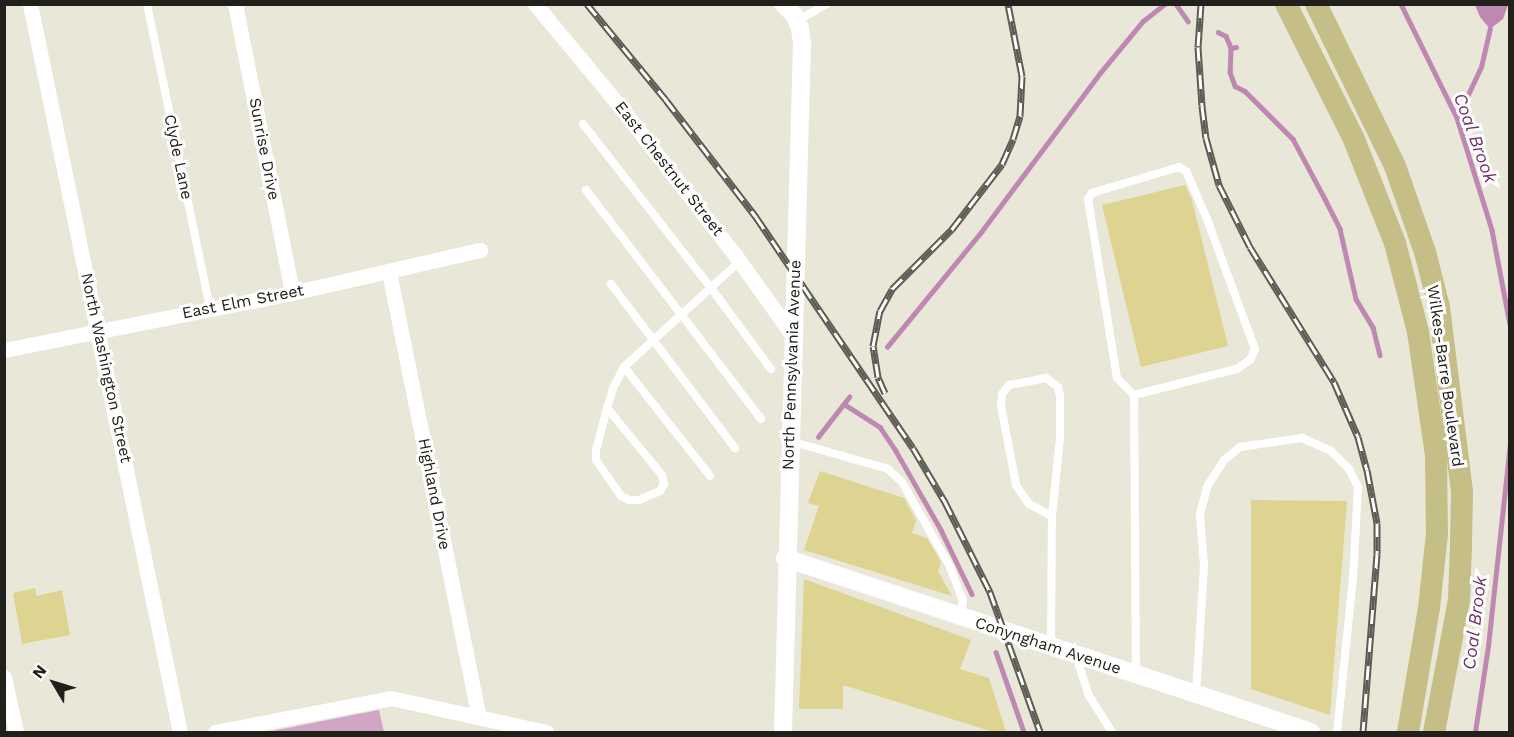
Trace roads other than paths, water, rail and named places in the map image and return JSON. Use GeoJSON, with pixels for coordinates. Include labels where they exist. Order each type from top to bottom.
{"type":"FeatureCollection","features":[{"type":"Feature","properties":{"kind":"main road","name":"Wilkes-Barre Boulevard"},"geometry":{"type":"LineString","coordinates":[[1286,4],[1353,138],[1395,243],[1418,332],[1436,456],[1437,534],[1430,608],[1408,732]]}},
{"type":"Feature","properties":{"kind":"main road","name":"Wilkes-Barre Boulevard"},"geometry":{"type":"LineString","coordinates":[[1316,4],[1395,166],[1425,252],[1439,307],[1462,492],[1459,600],[1435,732]]}},
{"type":"Feature","properties":{"kind":"street","name":"North Washington Street"},"geometry":{"type":"LineString","coordinates":[[30,4],[180,732]]}},
{"type":"Feature","properties":{"kind":"street","name":"Sunrise Drive"},"geometry":{"type":"LineString","coordinates":[[235,4],[292,293]]}},
{"type":"Feature","properties":{"kind":"street","name":"East Chestnut Street"},"geometry":{"type":"LineString","coordinates":[[535,4],[623,110],[740,261],[795,339]]}},
{"type":"Feature","properties":{"kind":"street"},"geometry":{"type":"LineString","coordinates":[[783,4],[797,21]]}},
{"type":"Feature","properties":{"kind":"street","name":"North Pennsylvania Avenue"},"geometry":{"type":"LineString","coordinates":[[783,732],[785,558],[795,339],[802,44],[797,21]]}},
{"type":"Feature","properties":{"kind":"street","name":"East Elm Street"},"geometry":{"type":"LineString","coordinates":[[4,350],[292,293],[480,250]]}},
{"type":"Feature","properties":{"kind":"street","name":"Highland Drive"},"geometry":{"type":"LineString","coordinates":[[389,272],[479,717]]}},
{"type":"Feature","properties":{"kind":"street","name":"Conyngham Avenue"},"geometry":{"type":"LineString","coordinates":[[785,558],[1311,732]]}},
{"type":"Feature","properties":{"kind":"street"},"geometry":{"type":"LineString","coordinates":[[4,677],[16,732]]}},
{"type":"Feature","properties":{"kind":"street"},"geometry":{"type":"LineString","coordinates":[[215,732],[392,698],[546,732]]}},
{"type":"Feature","properties":{"kind":"lane","name":"Clyde Lane"},"geometry":{"type":"LineString","coordinates":[[147,4],[210,309]]}},
{"type":"Feature","properties":{"kind":"lane"},"geometry":{"type":"LineString","coordinates":[[797,21],[826,4]]}},
{"type":"Feature","properties":{"kind":"lane"},"geometry":{"type":"LineString","coordinates":[[583,124],[771,369]]}},
{"type":"Feature","properties":{"kind":"lane"},"geometry":{"type":"LineString","coordinates":[[1134,395],[1237,369],[1250,360],[1255,349],[1207,219],[1186,171],[1179,168],[1092,193],[1088,199],[1117,378],[1134,395],[1137,675]]}},
{"type":"Feature","properties":{"kind":"lane"},"geometry":{"type":"LineString","coordinates":[[586,190],[761,419]]}},
{"type":"Feature","properties":{"kind":"lane"},"geometry":{"type":"LineString","coordinates":[[607,408],[662,474],[664,484],[660,491],[639,500],[629,500],[621,496],[596,460],[596,450],[607,408],[613,388],[624,367],[740,261]]}},
{"type":"Feature","properties":{"kind":"lane"},"geometry":{"type":"LineString","coordinates":[[611,284],[735,448]]}},
{"type":"Feature","properties":{"kind":"lane"},"geometry":{"type":"LineString","coordinates":[[624,367],[710,476]]}},
{"type":"Feature","properties":{"kind":"lane"},"geometry":{"type":"LineString","coordinates":[[1051,647],[1052,516],[1060,437],[1060,396],[1058,387],[1046,378],[1009,385],[1002,394],[1001,406],[1016,486],[1029,504],[1052,516]]}},
{"type":"Feature","properties":{"kind":"lane"},"geometry":{"type":"LineString","coordinates":[[1196,695],[1204,566],[1200,514],[1208,486],[1224,460],[1240,447],[1302,438],[1331,451],[1349,469],[1358,487],[1353,578],[1337,732]]}},
{"type":"Feature","properties":{"kind":"lane"},"geometry":{"type":"LineString","coordinates":[[790,441],[888,469],[902,482],[950,567],[963,601],[959,617]]}},
{"type":"Feature","properties":{"kind":"lane"},"geometry":{"type":"LineString","coordinates":[[1076,655],[1088,694],[1112,732]]}},
{"type":"Feature","properties":{"kind":"waterway"},"geometry":{"type":"LineString","coordinates":[[887,347],[981,232],[1100,73],[1143,21],[1165,4]]}},
{"type":"Feature","properties":{"kind":"waterway"},"geometry":{"type":"LineString","coordinates":[[1176,4],[1188,21]]}},
{"type":"Feature","properties":{"kind":"waterway","name":"Coal Brook"},"geometry":{"type":"LineString","coordinates":[[1401,4],[1457,118],[1492,230],[1510,324]]}},
{"type":"Feature","properties":{"kind":"waterway"},"geometry":{"type":"LineString","coordinates":[[1457,118],[1481,67],[1490,29]]}},
{"type":"Feature","properties":{"kind":"waterway"},"geometry":{"type":"LineString","coordinates":[[1218,32],[1226,36],[1231,48],[1236,47]]}},
{"type":"Feature","properties":{"kind":"waterway"},"geometry":{"type":"LineString","coordinates":[[1231,48],[1230,72],[1235,86],[1245,91],[1293,139],[1340,229],[1356,299],[1373,327],[1380,355]]}},
{"type":"Feature","properties":{"kind":"waterway"},"geometry":{"type":"LineString","coordinates":[[818,437],[849,397]]}},
{"type":"Feature","properties":{"kind":"waterway"},"geometry":{"type":"LineString","coordinates":[[844,404],[880,427],[941,530],[972,594]]}},
{"type":"Feature","properties":{"kind":"waterway","name":"Coal Brook"},"geometry":{"type":"LineString","coordinates":[[1475,732],[1488,646],[1510,445]]}},
{"type":"Feature","properties":{"kind":"waterway"},"geometry":{"type":"LineString","coordinates":[[996,652],[1024,732]]}},
{"type":"Feature","properties":{"kind":"railway"},"geometry":{"type":"LineString","coordinates":[[587,4],[666,100],[756,217],[913,448],[945,502],[990,592],[1040,732]]}},
{"type":"Feature","properties":{"kind":"railway"},"geometry":{"type":"LineString","coordinates":[[885,393],[878,377],[873,346],[880,311],[892,289],[952,229],[1002,164],[1013,139],[1020,116],[1022,76],[1008,4]]}},
{"type":"Feature","properties":{"kind":"railway"},"geometry":{"type":"LineString","coordinates":[[1201,4],[1198,47],[1202,106],[1206,138],[1219,185],[1250,247],[1334,382],[1358,437],[1367,470],[1377,523],[1377,554],[1363,732]]}}]}
